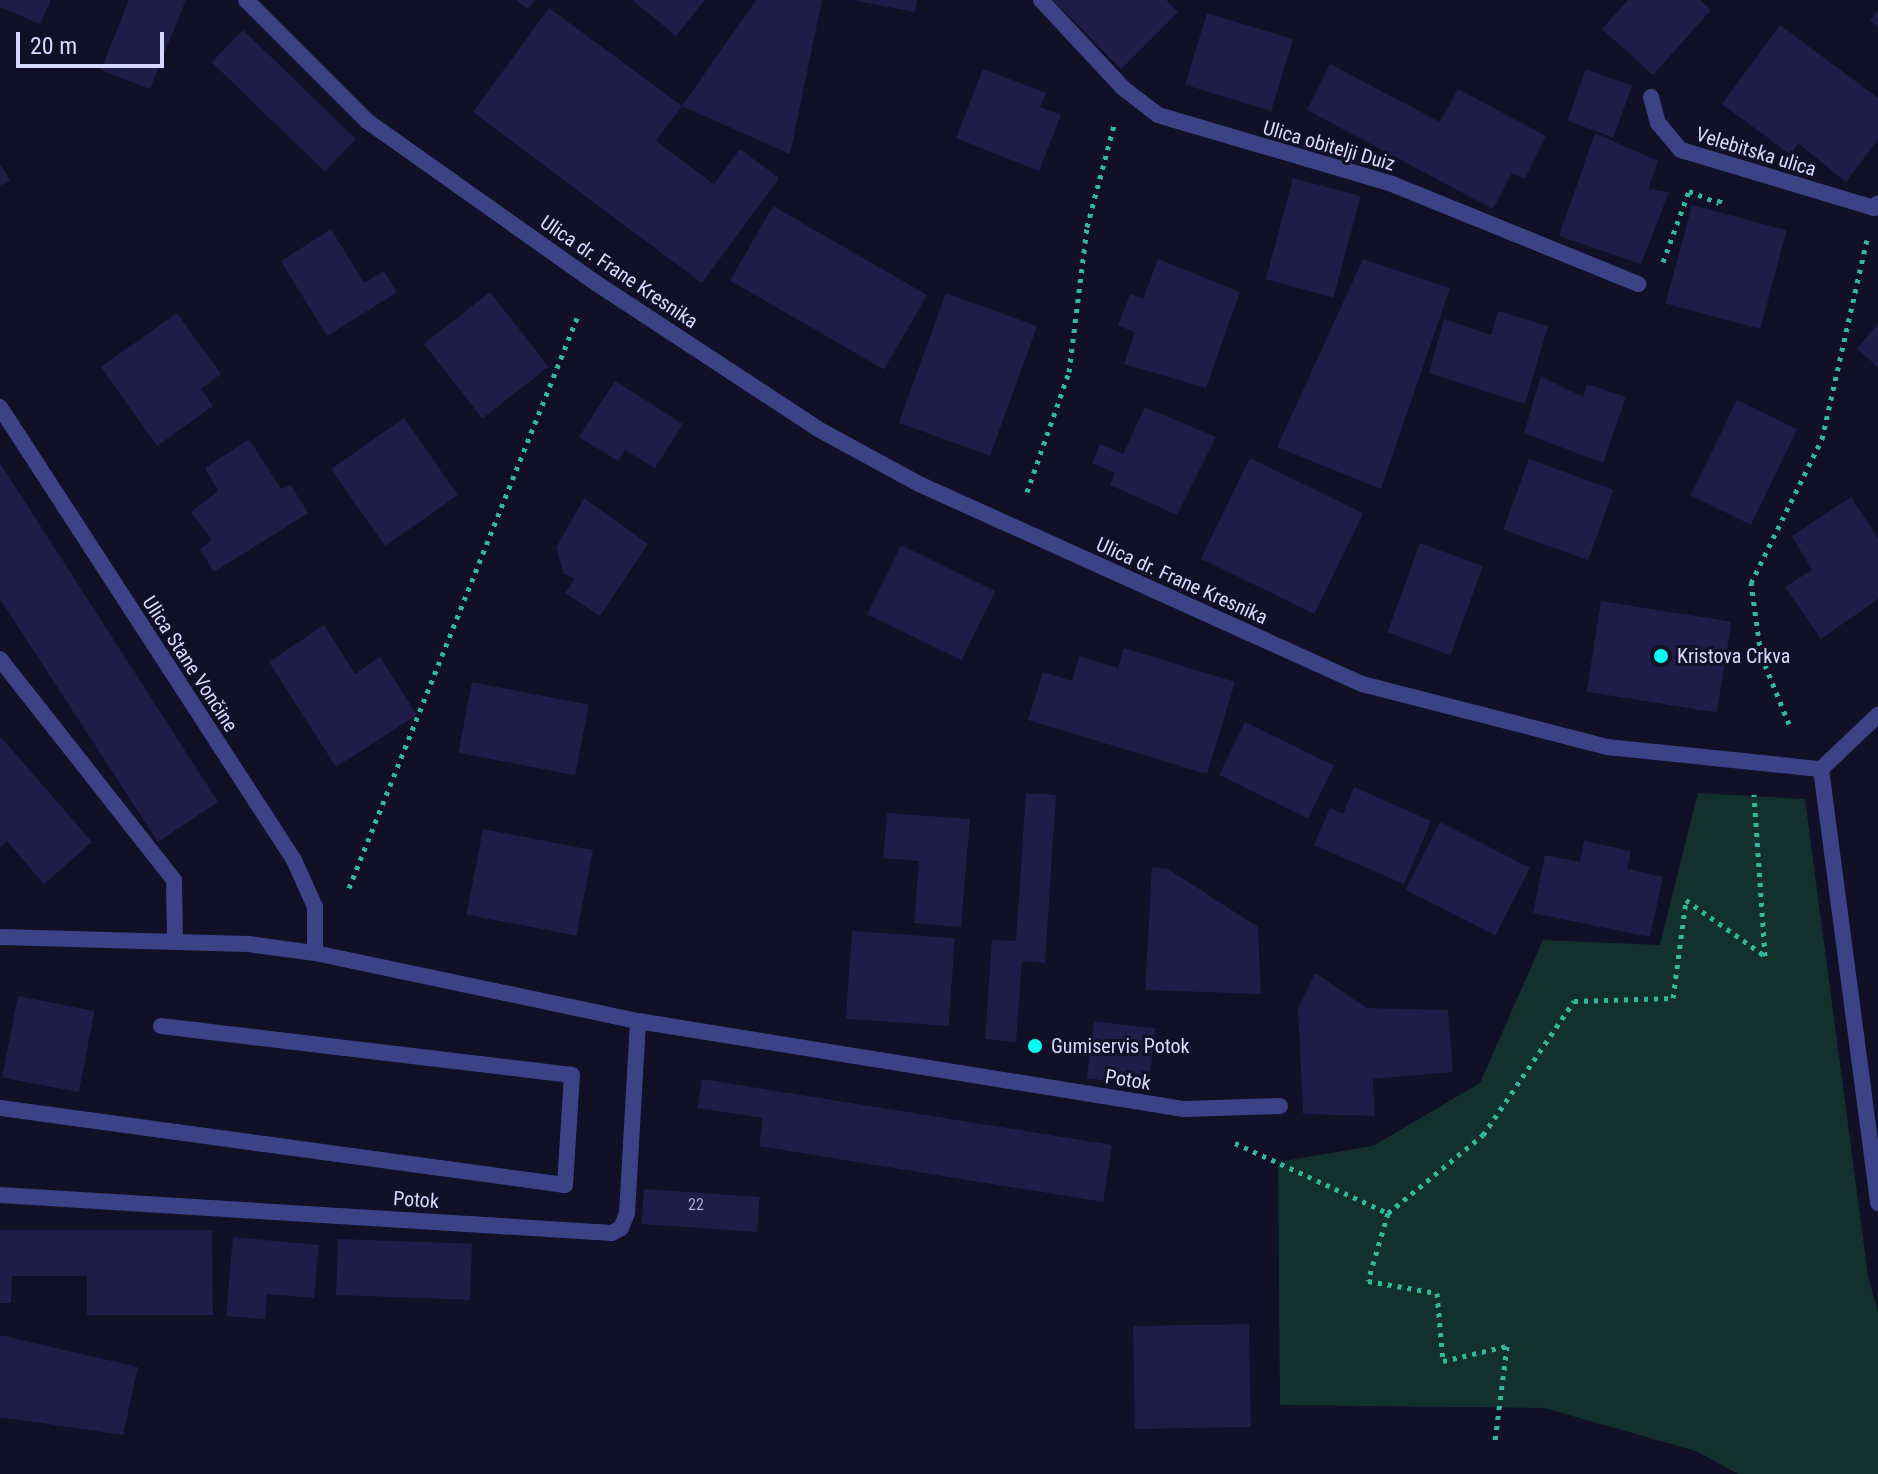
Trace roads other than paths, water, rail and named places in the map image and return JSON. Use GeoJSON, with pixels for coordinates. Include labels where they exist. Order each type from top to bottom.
{"type":"FeatureCollection","features":[{"type":"Feature","properties":{"kind":"street","name":"Ulica dr. Frane Kresnika"},"geometry":{"type":"LineString","coordinates":[[246,0],[367,121],[648,318],[818,429],[919,484],[1362,684],[1607,747],[1821,769]]}},
{"type":"Feature","properties":{"kind":"street","name":"Ulica obitelji Duiz"},"geometry":{"type":"LineString","coordinates":[[1041,0],[1123,88],[1158,115],[1392,184],[1638,284]]}},
{"type":"Feature","properties":{"kind":"street","name":"Velebitska ulica"},"geometry":{"type":"LineString","coordinates":[[1651,97],[1658,123],[1681,150],[1876,206]]}},
{"type":"Feature","properties":{"kind":"street","name":"Ulica Stane Vončine"},"geometry":{"type":"LineString","coordinates":[[0,407],[294,860],[315,907],[315,953]]}},
{"type":"Feature","properties":{"kind":"street"},"geometry":{"type":"LineString","coordinates":[[0,659],[174,880],[175,942]]}},
{"type":"Feature","properties":{"kind":"street"},"geometry":{"type":"LineString","coordinates":[[1878,715],[1821,769],[1878,1203]]}},
{"type":"Feature","properties":{"kind":"street","name":"Potok"},"geometry":{"type":"LineString","coordinates":[[0,937],[175,942],[315,953],[638,1021],[1184,1109],[1280,1106]]}},
{"type":"Feature","properties":{"kind":"street","name":"Potok"},"geometry":{"type":"LineString","coordinates":[[0,1195],[56,1195],[612,1233],[621,1228],[627,1213],[638,1021]]}},
{"type":"Feature","properties":{"kind":"street"},"geometry":{"type":"LineString","coordinates":[[0,1108],[565,1185],[572,1075],[161,1026]]}},
{"type":"Feature","properties":{"kind":"place","name":"Kristova Crkva"},"geometry":{"type":"Point","coordinates":[1661,656]}},
{"type":"Feature","properties":{"kind":"place","name":"Gumiservis Potok"},"geometry":{"type":"Point","coordinates":[1035,1046]}}]}
